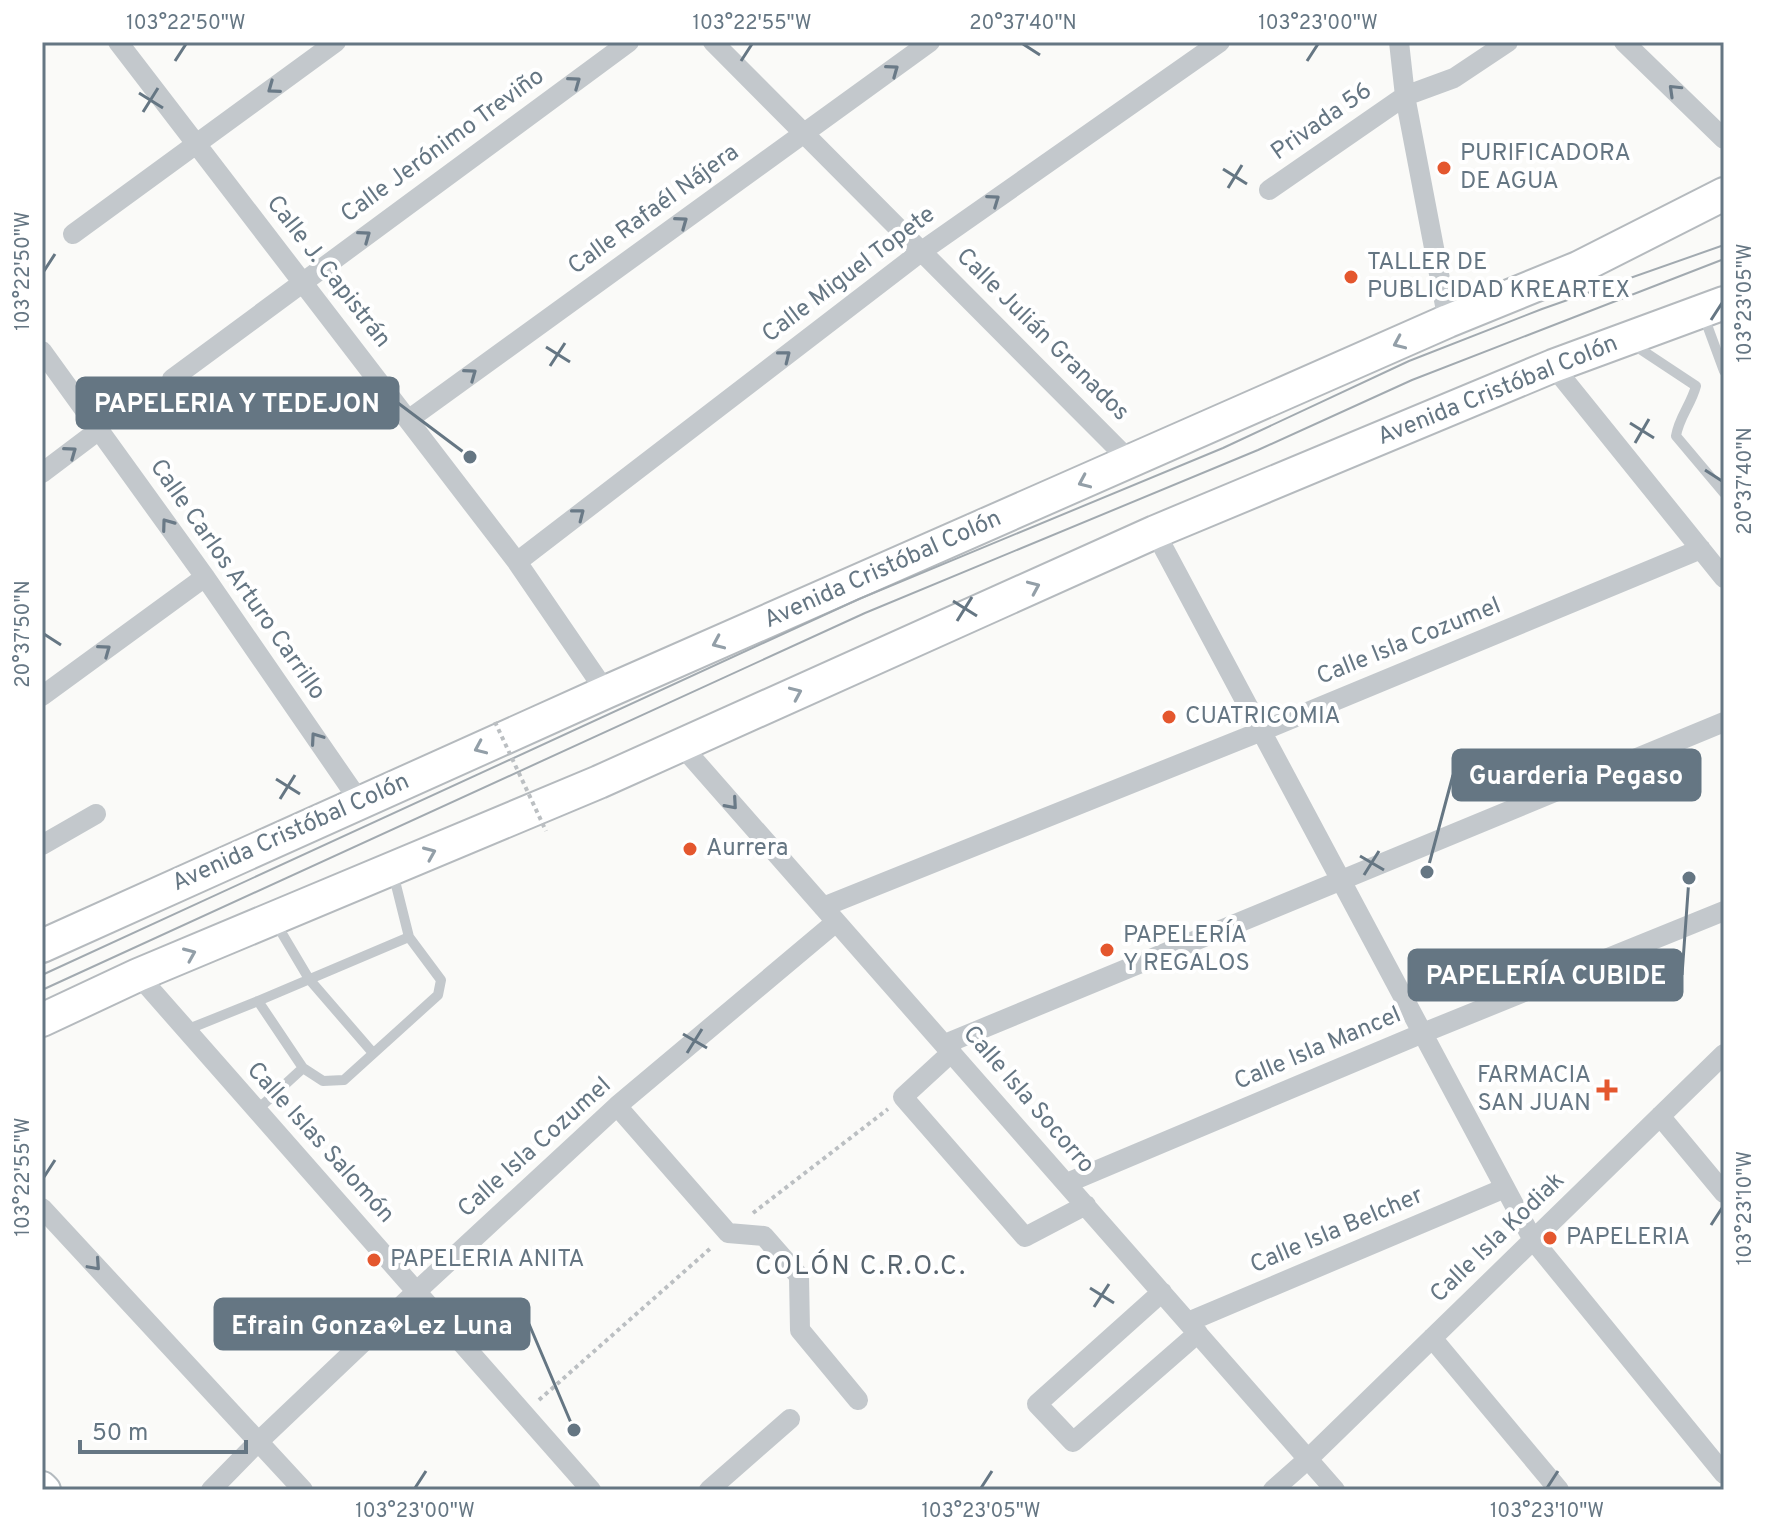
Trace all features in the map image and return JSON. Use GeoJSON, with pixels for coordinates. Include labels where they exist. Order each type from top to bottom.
{"type":"FeatureCollection","features":[{"type":"Feature","properties":{"kind":"main road","name":"Avenida Cristóbal Colón"},"geometry":{"type":"LineString","coordinates":[[42,946],[606,692],[1448,321],[1578,268],[1724,194]]}},
{"type":"Feature","properties":{"kind":"main road"},"geometry":{"type":"LineString","coordinates":[[1578,268],[1682,235],[1724,217]]}},
{"type":"Feature","properties":{"kind":"main road","name":"Avenida Cristóbal Colón"},"geometry":{"type":"LineString","coordinates":[[42,1020],[138,975],[681,745],[1155,532],[1553,366],[1713,307]]}},
{"type":"Feature","properties":{"kind":"street","name":"Calle J. Capistrán"},"geometry":{"type":"LineString","coordinates":[[118,42],[517,562],[606,692]]}},
{"type":"Feature","properties":{"kind":"street"},"geometry":{"type":"LineString","coordinates":[[73,234],[336,42]]}},
{"type":"Feature","properties":{"kind":"street","name":"Calle Jerónimo Treviño"},"geometry":{"type":"LineString","coordinates":[[172,379],[629,42]]}},
{"type":"Feature","properties":{"kind":"street","name":"Calle Julián Granados"},"geometry":{"type":"LineString","coordinates":[[713,42],[1131,462]]}},
{"type":"Feature","properties":{"kind":"street","name":"Calle Rafaél Nájera"},"geometry":{"type":"LineString","coordinates":[[408,420],[930,42]]}},
{"type":"Feature","properties":{"kind":"street","name":"Calle Miguel Topete"},"geometry":{"type":"LineString","coordinates":[[517,562],[922,251],[1220,42]]}},
{"type":"Feature","properties":{"kind":"street"},"geometry":{"type":"LineString","coordinates":[[1399,42],[1405,96],[1448,321]]}},
{"type":"Feature","properties":{"kind":"street","name":"Privada 56"},"geometry":{"type":"LineString","coordinates":[[1269,190],[1405,96],[1454,78],[1508,42]]}},
{"type":"Feature","properties":{"kind":"street"},"geometry":{"type":"LineString","coordinates":[[1624,42],[1724,139]]}},
{"type":"Feature","properties":{"kind":"street","name":"Calle Carlos Arturo Carrillo"},"geometry":{"type":"LineString","coordinates":[[42,351],[205,577],[360,802]]}},
{"type":"Feature","properties":{"kind":"street"},"geometry":{"type":"LineString","coordinates":[[1553,366],[1724,578]]}},
{"type":"Feature","properties":{"kind":"street"},"geometry":{"type":"LineString","coordinates":[[42,473],[99,430]]}},
{"type":"Feature","properties":{"kind":"street"},"geometry":{"type":"LineString","coordinates":[[1155,532],[1533,1240],[1724,1474]]}},
{"type":"Feature","properties":{"kind":"street","name":"Calle Isla Cozumel"},"geometry":{"type":"LineString","coordinates":[[211,1490],[417,1291],[830,914],[1701,549]]}},
{"type":"Feature","properties":{"kind":"street"},"geometry":{"type":"LineString","coordinates":[[42,696],[205,577]]}},
{"type":"Feature","properties":{"kind":"street"},"geometry":{"type":"LineString","coordinates":[[1086,1205],[1025,1237],[903,1097],[948,1048],[1724,722]]}},
{"type":"Feature","properties":{"kind":"street","name":"Calle Isla Socorro"},"geometry":{"type":"LineString","coordinates":[[681,745],[1335,1490]]}},
{"type":"Feature","properties":{"kind":"street"},"geometry":{"type":"LineString","coordinates":[[42,845],[96,814]]}},
{"type":"Feature","properties":{"kind":"street","name":"Calle Isla Mancel"},"geometry":{"type":"LineString","coordinates":[[1067,1183],[1423,1033],[1724,911]]}},
{"type":"Feature","properties":{"kind":"street","name":"Calle Islas Salomón"},"geometry":{"type":"LineString","coordinates":[[138,975],[591,1490]]}},
{"type":"Feature","properties":{"kind":"street","name":"Calle Isla Kodiak"},"geometry":{"type":"LineString","coordinates":[[1273,1490],[1724,1054]]}},
{"type":"Feature","properties":{"kind":"street"},"geometry":{"type":"LineString","coordinates":[[617,1106],[728,1233],[764,1236],[799,1276],[800,1330],[858,1400]]}},
{"type":"Feature","properties":{"kind":"street"},"geometry":{"type":"LineString","coordinates":[[1660,1116],[1724,1193]]}},
{"type":"Feature","properties":{"kind":"street","name":"Calle Isla Belcher"},"geometry":{"type":"LineString","coordinates":[[1162,1292],[1037,1404],[1073,1442],[1193,1328],[1505,1188]]}},
{"type":"Feature","properties":{"kind":"street"},"geometry":{"type":"LineString","coordinates":[[42,1208],[303,1490]]}},
{"type":"Feature","properties":{"kind":"street"},"geometry":{"type":"LineString","coordinates":[[1432,1338],[1559,1490]]}},
{"type":"Feature","properties":{"kind":"street"},"geometry":{"type":"LineString","coordinates":[[709,1490],[790,1419]]}},
{"type":"Feature","properties":{"kind":"lane"},"geometry":{"type":"LineString","coordinates":[[1713,307],[1724,371]]}},
{"type":"Feature","properties":{"kind":"lane"},"geometry":{"type":"LineString","coordinates":[[1626,339],[1696,386],[1693,399],[1678,422],[1676,436],[1724,493]]}},
{"type":"Feature","properties":{"kind":"lane"},"geometry":{"type":"LineString","coordinates":[[258,1001],[303,1068],[323,1081],[344,1080],[438,995],[441,980],[409,937],[392,869]]}},
{"type":"Feature","properties":{"kind":"lane"},"geometry":{"type":"LineString","coordinates":[[274,919],[309,979],[373,1053]]}},
{"type":"Feature","properties":{"kind":"lane"},"geometry":{"type":"LineString","coordinates":[[186,1030],[409,937]]}},
{"type":"Feature","properties":{"kind":"lane"},"geometry":{"type":"LineString","coordinates":[[256,1111],[303,1068]]}},
{"type":"Feature","properties":{"kind":"path"},"geometry":{"type":"LineString","coordinates":[[495,722],[546,831]]}},
{"type":"Feature","properties":{"kind":"path"},"geometry":{"type":"LineString","coordinates":[[524,1414],[728,1233],[903,1097]]}},
{"type":"Feature","properties":{"kind":"tram line"},"geometry":{"type":"LineString","coordinates":[[42,975],[859,599],[1223,448],[1409,361],[1542,309],[1724,245]]}},
{"type":"Feature","properties":{"kind":"tram line"},"geometry":{"type":"LineString","coordinates":[[42,990],[865,613],[1258,450],[1412,380],[1724,259]]}},
{"type":"Feature","properties":{"kind":"place","name":"PURIFICADORA DE AGUA"},"geometry":{"type":"Point","coordinates":[1444,168]}},
{"type":"Feature","properties":{"kind":"place","name":"TALLER DE PUBLICIDAD KREARTEX"},"geometry":{"type":"Point","coordinates":[1351,277]}},
{"type":"Feature","properties":{"kind":"place","name":"PAPELERIA Y TEDEJON"},"geometry":{"type":"Point","coordinates":[470,457]}},
{"type":"Feature","properties":{"kind":"place","name":"CUATRICOMIA"},"geometry":{"type":"Point","coordinates":[1169,717]}},
{"type":"Feature","properties":{"kind":"place","name":"Aurrera"},"geometry":{"type":"Point","coordinates":[690,849]}},
{"type":"Feature","properties":{"kind":"place","name":"Guarderia Pegaso"},"geometry":{"type":"Point","coordinates":[1427,872]}},
{"type":"Feature","properties":{"kind":"place","name":"PAPELERÍA CUBIDE"},"geometry":{"type":"Point","coordinates":[1689,878]}},
{"type":"Feature","properties":{"kind":"place","name":"PAPELERÍA Y REGALOS"},"geometry":{"type":"Point","coordinates":[1107,950]}},
{"type":"Feature","properties":{"kind":"place","name":"FARMACIA SAN JUAN"},"geometry":{"type":"Point","coordinates":[1607,1090]}},
{"type":"Feature","properties":{"kind":"place","name":"PAPELERIA"},"geometry":{"type":"Point","coordinates":[1550,1238]}},
{"type":"Feature","properties":{"kind":"place","name":"PAPELERIA ANITA"},"geometry":{"type":"Point","coordinates":[374,1260]}},
{"type":"Feature","properties":{"kind":"place","name":"Efrain Gonza�Lez Luna"},"geometry":{"type":"Point","coordinates":[574,1430]}},
{"type":"Feature","properties":{"kind":"district","name":"COLÓN C.R.O.C."},"geometry":{"type":"Point","coordinates":[861,1267]}}]}
